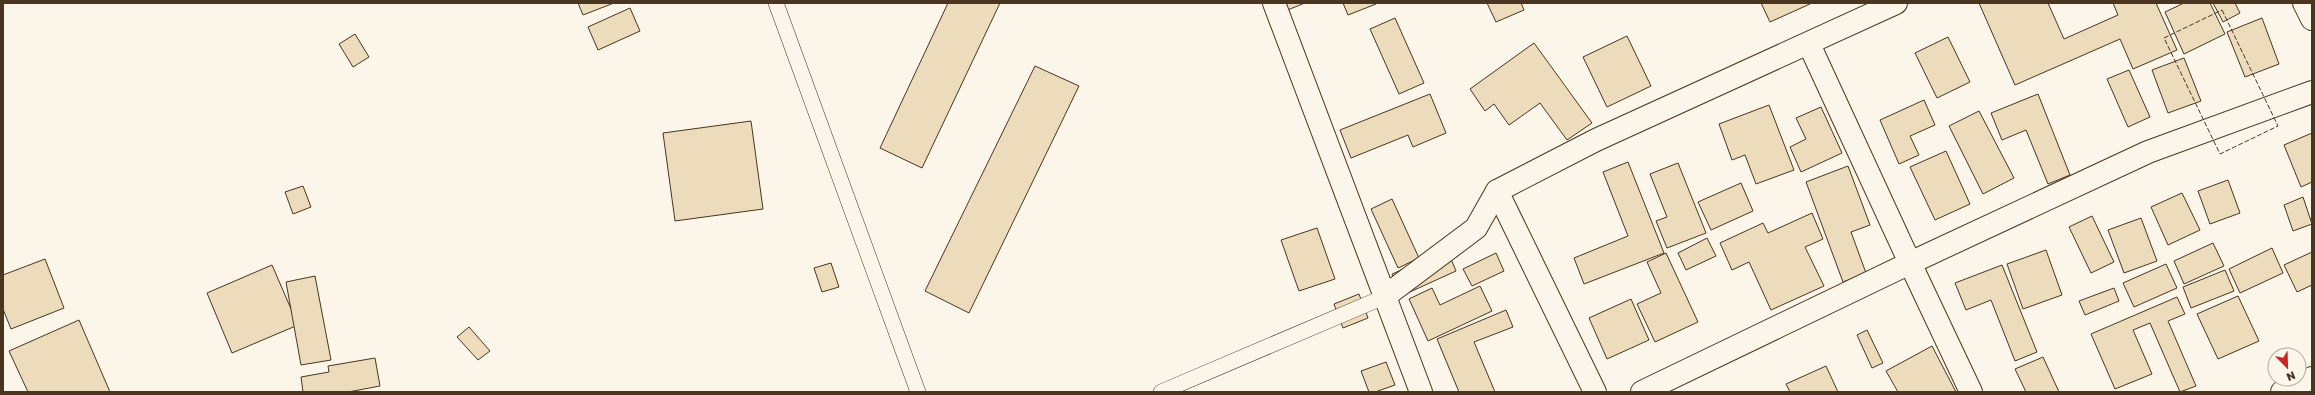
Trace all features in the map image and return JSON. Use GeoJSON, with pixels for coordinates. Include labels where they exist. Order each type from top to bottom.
{"type":"FeatureCollection","features":[{"type":"Feature","properties":{"kind":"street"},"geometry":{"type":"LineString","coordinates":[[1274,3],[1421,392]]}},
{"type":"Feature","properties":{"kind":"street"},"geometry":{"type":"LineString","coordinates":[[1384,297],[1476,228],[1497,191],[1596,140],[1896,3]]}},
{"type":"Feature","properties":{"kind":"street"},"geometry":{"type":"LineString","coordinates":[[2304,3],[2312,19]]}},
{"type":"Feature","properties":{"kind":"street"},"geometry":{"type":"LineString","coordinates":[[1809,44],[1971,392]]}},
{"type":"Feature","properties":{"kind":"street"},"geometry":{"type":"LineString","coordinates":[[1642,392],[1910,263],[2148,152],[2312,92]]}},
{"type":"Feature","properties":{"kind":"street"},"geometry":{"type":"LineString","coordinates":[[1497,191],[1595,392]]}},
{"type":"Feature","properties":{"kind":"street"},"geometry":{"type":"LineString","coordinates":[[2282,392],[2312,378]]}},
{"type":"Feature","properties":{"kind":"lane"},"geometry":{"type":"LineString","coordinates":[[776,3],[918,392]]}},
{"type":"Feature","properties":{"kind":"lane"},"geometry":{"type":"LineString","coordinates":[[1161,392],[1384,297]]}},
{"type":"Feature","properties":{"kind":"building"},"geometry":{"type":"Polygon","coordinates":[[[578,3],[614,3],[583,15],[578,3]]]}},
{"type":"Feature","properties":{"kind":"building"},"geometry":{"type":"Polygon","coordinates":[[[948,3],[1000,3],[922,168],[880,148],[948,3]]]}},
{"type":"Feature","properties":{"kind":"building"},"geometry":{"type":"Polygon","coordinates":[[[1282,3],[1305,3],[1285,11],[1282,3]]]}},
{"type":"Feature","properties":{"kind":"building"},"geometry":{"type":"Polygon","coordinates":[[[1343,3],[1376,3],[1376,4],[1348,15],[1343,3]]]}},
{"type":"Feature","properties":{"kind":"building"},"geometry":{"type":"Polygon","coordinates":[[[1487,3],[1521,3],[1524,10],[1496,22],[1487,3]]]}},
{"type":"Feature","properties":{"kind":"building"},"geometry":{"type":"Polygon","coordinates":[[[1761,3],[1810,3],[1810,4],[1770,22],[1761,3]]]}},
{"type":"Feature","properties":{"kind":"building"},"geometry":{"type":"Polygon","coordinates":[[[1979,3],[2048,3],[2064,39],[2118,15],[2113,3],[2156,3],[2177,50],[2133,69],[2120,39],[2015,85],[1979,3]]]}},
{"type":"Feature","properties":{"kind":"building"},"geometry":{"type":"Polygon","coordinates":[[[2184,3],[2210,3],[2225,34],[2184,54],[2165,12],[2184,3]]]}},
{"type":"Feature","properties":{"kind":"building"},"geometry":{"type":"Polygon","coordinates":[[[2213,3],[2235,3],[2240,13],[2223,22],[2213,3]]]}},
{"type":"Feature","properties":{"kind":"building"},"geometry":{"type":"Polygon","coordinates":[[[630,8],[640,31],[598,50],[588,27],[630,8]]]}},
{"type":"Feature","properties":{"kind":"building"},"geometry":{"type":"Polygon","coordinates":[[[1395,18],[1424,83],[1399,94],[1370,29],[1395,18]]]}},
{"type":"Feature","properties":{"kind":"building"},"geometry":{"type":"Polygon","coordinates":[[[2262,18],[2279,64],[2245,77],[2227,32],[2262,18]]]}},
{"type":"Feature","properties":{"kind":"building"},"geometry":{"type":"Polygon","coordinates":[[[355,34],[369,57],[353,67],[339,44],[355,34]]]}},
{"type":"Feature","properties":{"kind":"building"},"geometry":{"type":"Polygon","coordinates":[[[1627,36],[1651,86],[1607,107],[1583,57],[1627,36]]]}},
{"type":"Feature","properties":{"kind":"building"},"geometry":{"type":"Polygon","coordinates":[[[1948,37],[1970,82],[1937,98],[1915,53],[1948,37]]]}},
{"type":"Feature","properties":{"kind":"building"},"geometry":{"type":"Polygon","coordinates":[[[1534,43],[1592,123],[1567,140],[1540,103],[1509,125],[1494,104],[1485,111],[1470,89],[1534,43]]]}},
{"type":"Feature","properties":{"kind":"building"},"geometry":{"type":"Polygon","coordinates":[[[2184,58],[2201,101],[2168,113],[2152,70],[2184,58]]]}},
{"type":"Feature","properties":{"kind":"building"},"geometry":{"type":"Polygon","coordinates":[[[1035,66],[1079,86],[969,313],[925,291],[1035,66]]]}},
{"type":"Feature","properties":{"kind":"building"},"geometry":{"type":"Polygon","coordinates":[[[2129,70],[2150,117],[2128,127],[2107,79],[2129,70]]]}},
{"type":"Feature","properties":{"kind":"building"},"geometry":{"type":"Polygon","coordinates":[[[1430,94],[1446,133],[1413,147],[1408,135],[1351,158],[1340,130],[1430,94]]]}},
{"type":"Feature","properties":{"kind":"building"},"geometry":{"type":"Polygon","coordinates":[[[2038,94],[2070,175],[2048,184],[2026,130],[2002,140],[1991,113],[2038,94]]]}},
{"type":"Feature","properties":{"kind":"building"},"geometry":{"type":"Polygon","coordinates":[[[1924,100],[1935,125],[1910,136],[1919,155],[1899,164],[1880,120],[1924,100]]]}},
{"type":"Feature","properties":{"kind":"building"},"geometry":{"type":"Polygon","coordinates":[[[1769,105],[1794,170],[1756,184],[1745,155],[1732,160],[1719,124],[1769,105]]]}},
{"type":"Feature","properties":{"kind":"building"},"geometry":{"type":"Polygon","coordinates":[[[1821,107],[1842,153],[1801,172],[1790,147],[1806,139],[1796,118],[1821,107]]]}},
{"type":"Feature","properties":{"kind":"building"},"geometry":{"type":"Polygon","coordinates":[[[1979,111],[2014,178],[1983,194],[1949,126],[1979,111]]]}},
{"type":"Feature","properties":{"kind":"building"},"geometry":{"type":"Polygon","coordinates":[[[751,121],[763,209],[675,221],[663,133],[751,121]]]}},
{"type":"Feature","properties":{"kind":"building"},"geometry":{"type":"Polygon","coordinates":[[[2312,133],[2312,182],[2301,187],[2284,145],[2312,133]]]}},
{"type":"Feature","properties":{"kind":"building"},"geometry":{"type":"Polygon","coordinates":[[[1946,151],[1970,204],[1935,220],[1910,167],[1946,151]]]}},
{"type":"Feature","properties":{"kind":"building"},"geometry":{"type":"Polygon","coordinates":[[[1628,162],[1664,253],[1584,284],[1574,258],[1628,236],[1603,172],[1628,162]]]}},
{"type":"Feature","properties":{"kind":"building"},"geometry":{"type":"Polygon","coordinates":[[[1678,163],[1706,233],[1667,248],[1656,221],[1667,217],[1650,174],[1678,163]]]}},
{"type":"Feature","properties":{"kind":"building"},"geometry":{"type":"Polygon","coordinates":[[[1848,166],[1870,225],[1851,232],[1866,273],[1843,282],[1806,182],[1848,166]]]}},
{"type":"Feature","properties":{"kind":"building"},"geometry":{"type":"Polygon","coordinates":[[[2228,180],[2240,213],[2210,224],[2198,191],[2228,180]]]}},
{"type":"Feature","properties":{"kind":"building"},"geometry":{"type":"Polygon","coordinates":[[[1741,183],[1753,211],[1711,230],[1698,202],[1741,183]]]}},
{"type":"Feature","properties":{"kind":"building"},"geometry":{"type":"Polygon","coordinates":[[[303,186],[311,207],[293,214],[285,192],[303,186]]]}},
{"type":"Feature","properties":{"kind":"building"},"geometry":{"type":"Polygon","coordinates":[[[2182,193],[2200,230],[2168,245],[2151,207],[2182,193]]]}},
{"type":"Feature","properties":{"kind":"building"},"geometry":{"type":"Polygon","coordinates":[[[2303,197],[2312,224],[2293,231],[2284,205],[2303,197]]]}},
{"type":"Feature","properties":{"kind":"building"},"geometry":{"type":"Polygon","coordinates":[[[1392,199],[1419,258],[1398,268],[1371,209],[1392,199]]]}},
{"type":"Feature","properties":{"kind":"building"},"geometry":{"type":"Polygon","coordinates":[[[1812,213],[1823,239],[1805,247],[1824,286],[1771,310],[1749,262],[1732,270],[1720,243],[1763,223],[1768,233],[1812,213]]]}},
{"type":"Feature","properties":{"kind":"building"},"geometry":{"type":"Polygon","coordinates":[[[2092,216],[2114,262],[2091,273],[2069,227],[2092,216]]]}},
{"type":"Feature","properties":{"kind":"building"},"geometry":{"type":"Polygon","coordinates":[[[2141,218],[2157,261],[2124,273],[2108,230],[2141,218]]]}},
{"type":"Feature","properties":{"kind":"building"},"geometry":{"type":"Polygon","coordinates":[[[1317,228],[1335,279],[1299,291],[1281,240],[1317,228]]]}},
{"type":"Feature","properties":{"kind":"building"},"geometry":{"type":"Polygon","coordinates":[[[1707,238],[1716,256],[1686,270],[1678,253],[1707,238]]]}},
{"type":"Feature","properties":{"kind":"building"},"geometry":{"type":"Polygon","coordinates":[[[2213,243],[2224,266],[2184,284],[2174,261],[2213,243]]]}},
{"type":"Feature","properties":{"kind":"building"},"geometry":{"type":"Polygon","coordinates":[[[2272,248],[2283,273],[2240,293],[2229,269],[2272,248]]]}},
{"type":"Feature","properties":{"kind":"building"},"geometry":{"type":"Polygon","coordinates":[[[1447,250],[1456,271],[1401,296],[1392,274],[1447,250]]]}},
{"type":"Feature","properties":{"kind":"building"},"geometry":{"type":"Polygon","coordinates":[[[2046,250],[2062,295],[2023,309],[2007,264],[2046,250]]]}},
{"type":"Feature","properties":{"kind":"building"},"geometry":{"type":"Polygon","coordinates":[[[2312,252],[2312,285],[2297,292],[2284,265],[2312,252]]]}},
{"type":"Feature","properties":{"kind":"building"},"geometry":{"type":"Polygon","coordinates":[[[1496,253],[1504,271],[1472,286],[1463,269],[1496,253]]]}},
{"type":"Feature","properties":{"kind":"building"},"geometry":{"type":"Polygon","coordinates":[[[1666,253],[1698,322],[1655,342],[1637,304],[1661,293],[1647,262],[1666,253]]]}},
{"type":"Feature","properties":{"kind":"building"},"geometry":{"type":"Polygon","coordinates":[[[45,259],[64,308],[11,329],[3,309],[3,275],[45,259]]]}},
{"type":"Feature","properties":{"kind":"building"},"geometry":{"type":"Polygon","coordinates":[[[831,263],[839,287],[822,292],[814,268],[831,263]]]}},
{"type":"Feature","properties":{"kind":"building"},"geometry":{"type":"Polygon","coordinates":[[[2166,264],[2177,288],[2134,307],[2123,283],[2166,264]]]}},
{"type":"Feature","properties":{"kind":"building"},"geometry":{"type":"Polygon","coordinates":[[[272,265],[298,325],[232,353],[207,293],[272,265]]]}},
{"type":"Feature","properties":{"kind":"building"},"geometry":{"type":"Polygon","coordinates":[[[2002,265],[2037,352],[2015,361],[1991,300],[1966,310],[1955,283],[2002,265]]]}},
{"type":"Feature","properties":{"kind":"building"},"geometry":{"type":"Polygon","coordinates":[[[2225,270],[2234,291],[2191,308],[2183,287],[2225,270]]]}},
{"type":"Feature","properties":{"kind":"building"},"geometry":{"type":"Polygon","coordinates":[[[315,276],[331,360],[301,365],[286,282],[315,276]]]}},
{"type":"Feature","properties":{"kind":"building"},"geometry":{"type":"Polygon","coordinates":[[[1480,286],[1492,311],[1428,341],[1409,299],[1432,288],[1440,305],[1480,286]]]}},
{"type":"Feature","properties":{"kind":"building"},"geometry":{"type":"Polygon","coordinates":[[[2114,288],[2119,301],[2085,315],[2079,301],[2114,288]]]}},
{"type":"Feature","properties":{"kind":"building"},"geometry":{"type":"Polygon","coordinates":[[[1359,294],[1368,318],[1343,328],[1334,304],[1359,294]]]}},
{"type":"Feature","properties":{"kind":"building"},"geometry":{"type":"Polygon","coordinates":[[[2238,296],[2259,341],[2218,359],[2197,314],[2238,296]]]}},
{"type":"Feature","properties":{"kind":"building"},"geometry":{"type":"Polygon","coordinates":[[[2177,297],[2185,314],[2168,321],[2196,386],[2180,392],[2150,323],[2133,330],[2152,374],[2115,389],[2091,334],[2177,297]]]}},
{"type":"Feature","properties":{"kind":"building"},"geometry":{"type":"Polygon","coordinates":[[[1631,299],[1649,340],[1607,359],[1589,318],[1631,299]]]}},
{"type":"Feature","properties":{"kind":"building"},"geometry":{"type":"Polygon","coordinates":[[[1506,310],[1513,327],[1474,342],[1495,392],[1459,392],[1437,339],[1506,310]]]}},
{"type":"Feature","properties":{"kind":"building"},"geometry":{"type":"Polygon","coordinates":[[[79,320],[110,392],[28,392],[9,351],[79,320]]]}},
{"type":"Feature","properties":{"kind":"building"},"geometry":{"type":"Polygon","coordinates":[[[469,327],[490,351],[478,360],[457,337],[469,327]]]}},
{"type":"Feature","properties":{"kind":"building"},"geometry":{"type":"Polygon","coordinates":[[[1867,330],[1883,363],[1872,368],[1857,335],[1867,330]]]}},
{"type":"Feature","properties":{"kind":"building"},"geometry":{"type":"Polygon","coordinates":[[[1932,346],[1956,392],[1898,392],[1886,371],[1932,346]]]}},
{"type":"Feature","properties":{"kind":"building"},"geometry":{"type":"Polygon","coordinates":[[[2043,357],[2059,392],[2026,392],[2015,369],[2043,357]]]}},
{"type":"Feature","properties":{"kind":"building"},"geometry":{"type":"Polygon","coordinates":[[[375,358],[380,386],[348,392],[303,392],[301,377],[329,372],[328,366],[375,358]]]}},
{"type":"Feature","properties":{"kind":"building"},"geometry":{"type":"Polygon","coordinates":[[[1386,362],[1395,385],[1375,392],[1369,392],[1361,371],[1386,362]]]}},
{"type":"Feature","properties":{"kind":"building"},"geometry":{"type":"Polygon","coordinates":[[[1826,366],[1838,392],[1790,392],[1786,384],[1826,366]]]}},
{"type":"Feature","properties":{"kind":"fence"},"geometry":{"type":"LineString","coordinates":[[2222,10],[2278,126],[2220,154],[2164,38],[2222,10]]}}]}
